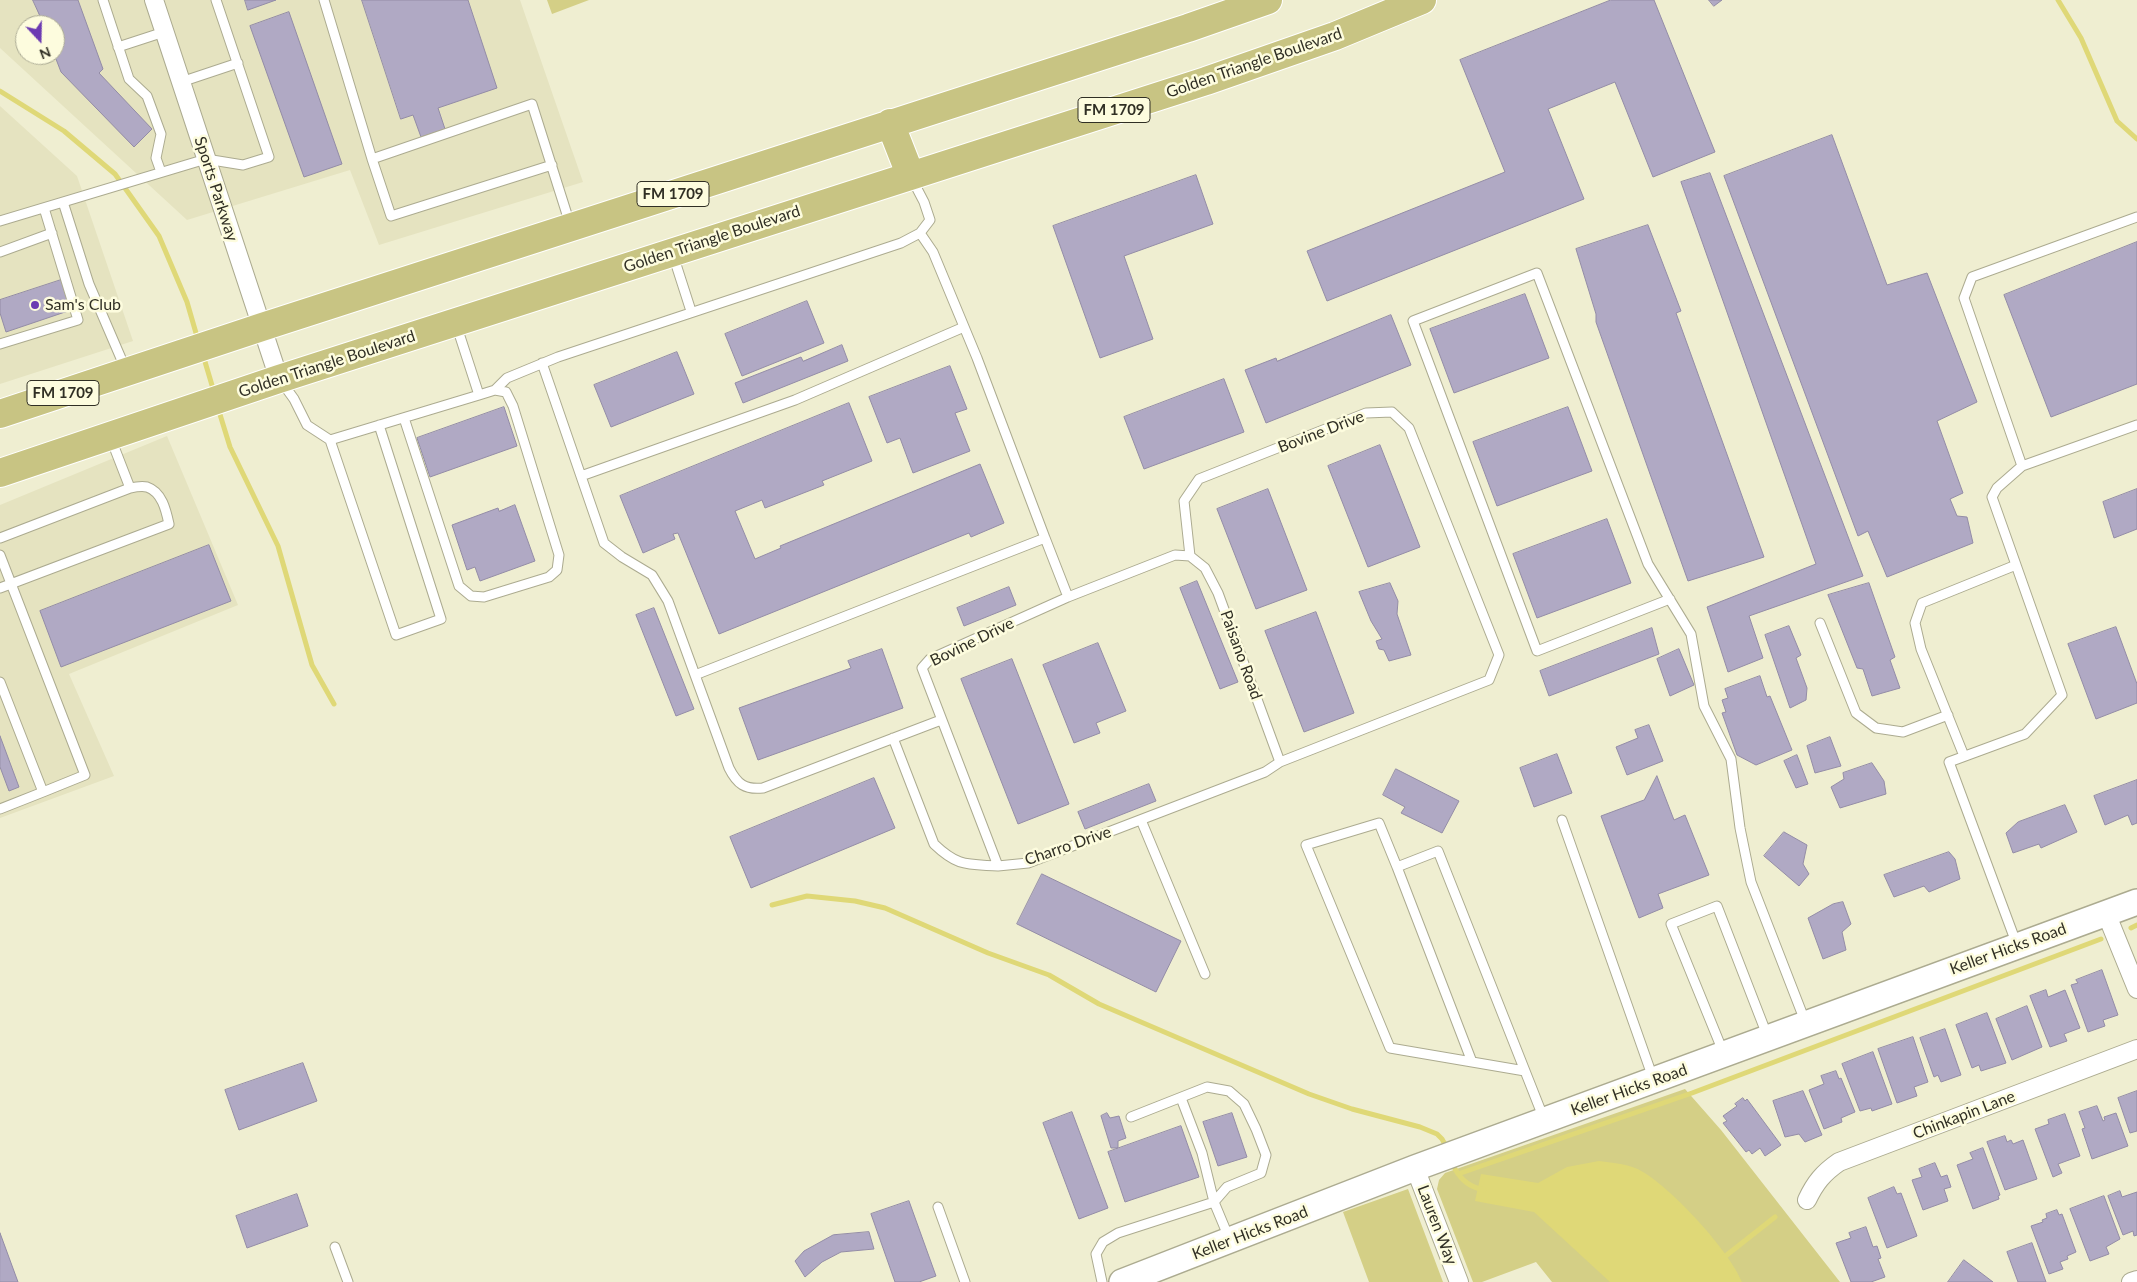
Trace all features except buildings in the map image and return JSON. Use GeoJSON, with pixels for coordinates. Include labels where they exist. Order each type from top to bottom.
{"type":"FeatureCollection","features":[{"type":"Feature","properties":{"kind":"main road","name":"FM 1709"},"geometry":{"type":"LineString","coordinates":[[0,414],[1268,0]]}},
{"type":"Feature","properties":{"kind":"main road","name":"Golden Triangle Boulevard"},"geometry":{"type":"LineString","coordinates":[[0,473],[279,379],[910,174],[1215,78],[1335,36],[1422,0]]}},
{"type":"Feature","properties":{"kind":"main road"},"geometry":{"type":"LineString","coordinates":[[890,124],[910,174]]}},
{"type":"Feature","properties":{"kind":"street","name":"Sports Parkway"},"geometry":{"type":"LineString","coordinates":[[154,0],[206,159],[250,331],[279,379]]}},
{"type":"Feature","properties":{"kind":"street","name":"Keller Hicks Road"},"geometry":{"type":"LineString","coordinates":[[1122,1282],[1416,1168],[2137,902]]}},
{"type":"Feature","properties":{"kind":"street"},"geometry":{"type":"LineString","coordinates":[[2106,913],[2137,989]]}},
{"type":"Feature","properties":{"kind":"street","name":"Chinkapin Lane"},"geometry":{"type":"LineString","coordinates":[[1807,1200],[1815,1183],[1826,1171],[1839,1162],[2137,1049]]}},
{"type":"Feature","properties":{"kind":"street","name":"Lauren Way"},"geometry":{"type":"LineString","coordinates":[[1416,1168],[1459,1282]]}},
{"type":"Feature","properties":{"kind":"street"},"geometry":{"type":"LineString","coordinates":[[2131,1282],[2137,1280]]}},
{"type":"Feature","properties":{"kind":"lane"},"geometry":{"type":"LineString","coordinates":[[103,0],[130,79],[147,96],[160,134],[156,158],[161,172]]}},
{"type":"Feature","properties":{"kind":"lane"},"geometry":{"type":"LineString","coordinates":[[0,221],[206,159],[243,164],[269,156],[216,0]]}},
{"type":"Feature","properties":{"kind":"lane"},"geometry":{"type":"LineString","coordinates":[[324,0],[391,216],[552,165]]}},
{"type":"Feature","properties":{"kind":"lane"},"geometry":{"type":"LineString","coordinates":[[118,47],[164,32]]}},
{"type":"Feature","properties":{"kind":"lane"},"geometry":{"type":"LineString","coordinates":[[181,82],[238,63]]}},
{"type":"Feature","properties":{"kind":"lane"},"geometry":{"type":"LineString","coordinates":[[372,158],[532,104],[571,227]]}},
{"type":"Feature","properties":{"kind":"lane"},"geometry":{"type":"LineString","coordinates":[[496,390],[507,378],[542,363],[691,311],[901,243],[920,233],[930,220],[924,202],[910,174]]}},
{"type":"Feature","properties":{"kind":"lane"},"geometry":{"type":"LineString","coordinates":[[63,202],[90,284],[126,372]]}},
{"type":"Feature","properties":{"kind":"lane"},"geometry":{"type":"LineString","coordinates":[[0,344],[78,320],[44,208]]}},
{"type":"Feature","properties":{"kind":"lane"},"geometry":{"type":"LineString","coordinates":[[2022,466],[1964,298],[1972,277],[2137,217]]}},
{"type":"Feature","properties":{"kind":"lane"},"geometry":{"type":"LineString","coordinates":[[920,233],[933,252],[964,328],[1068,597]]}},
{"type":"Feature","properties":{"kind":"lane"},"geometry":{"type":"LineString","coordinates":[[0,252],[52,234]]}},
{"type":"Feature","properties":{"kind":"lane"},"geometry":{"type":"LineString","coordinates":[[672,252],[691,311]]}},
{"type":"Feature","properties":{"kind":"lane"},"geometry":{"type":"LineString","coordinates":[[1670,599],[1538,651],[1413,321],[1537,273],[1648,564],[1670,599],[1691,634],[1704,706],[1731,759],[1740,828],[1751,882],[1806,1024]]}},
{"type":"Feature","properties":{"kind":"lane"},"geometry":{"type":"LineString","coordinates":[[455,322],[479,395]]}},
{"type":"Feature","properties":{"kind":"lane"},"geometry":{"type":"LineString","coordinates":[[581,476],[794,400],[964,328]]}},
{"type":"Feature","properties":{"kind":"lane"},"geometry":{"type":"LineString","coordinates":[[542,363],[604,544],[622,558],[652,574],[668,601],[729,768],[736,781],[746,788],[763,788],[941,720],[998,866]]}},
{"type":"Feature","properties":{"kind":"lane"},"geometry":{"type":"LineString","coordinates":[[279,379],[294,399],[307,425],[330,440],[396,635],[441,619],[380,426]]}},
{"type":"Feature","properties":{"kind":"lane"},"geometry":{"type":"LineString","coordinates":[[330,440],[496,390],[506,392],[513,406],[559,556],[557,570],[549,577],[484,598],[470,596],[459,586],[404,418]]}},
{"type":"Feature","properties":{"kind":"lane","name":"Bovine Drive"},"geometry":{"type":"LineString","coordinates":[[941,720],[922,668],[930,659],[1068,597],[1175,555],[1190,556],[1184,501],[1199,479],[1366,413],[1392,412],[1409,428],[1499,655],[1488,680],[1280,762]]}},
{"type":"Feature","properties":{"kind":"lane"},"geometry":{"type":"LineString","coordinates":[[2018,946],[1949,762],[2025,734],[2062,695],[1992,497],[1996,488],[2022,466],[2137,425]]}},
{"type":"Feature","properties":{"kind":"lane"},"geometry":{"type":"LineString","coordinates":[[110,436],[130,488]]}},
{"type":"Feature","properties":{"kind":"lane"},"geometry":{"type":"LineString","coordinates":[[0,538],[130,488],[146,487],[155,493],[164,504],[169,524],[0,588]]}},
{"type":"Feature","properties":{"kind":"lane"},"geometry":{"type":"LineString","coordinates":[[696,675],[1045,538]]}},
{"type":"Feature","properties":{"kind":"lane"},"geometry":{"type":"LineString","coordinates":[[0,555],[85,776],[0,809]]}},
{"type":"Feature","properties":{"kind":"lane","name":"Paisano Road"},"geometry":{"type":"LineString","coordinates":[[1190,556],[1205,568],[1218,592],[1280,762]]}},
{"type":"Feature","properties":{"kind":"lane"},"geometry":{"type":"LineString","coordinates":[[1964,756],[1921,648],[1915,623],[1922,603],[2016,565]]}},
{"type":"Feature","properties":{"kind":"lane"},"geometry":{"type":"LineString","coordinates":[[1820,623],[1856,712],[1876,728],[1903,732],[1948,714]]}},
{"type":"Feature","properties":{"kind":"lane"},"geometry":{"type":"LineString","coordinates":[[0,682],[43,792]]}},
{"type":"Feature","properties":{"kind":"lane","name":"Charro Drive"},"geometry":{"type":"LineString","coordinates":[[893,738],[934,844],[945,854],[962,864],[998,866],[1028,863],[1265,772],[1280,762]]}},
{"type":"Feature","properties":{"kind":"lane"},"geometry":{"type":"LineString","coordinates":[[1141,820],[1205,974]]}},
{"type":"Feature","properties":{"kind":"lane"},"geometry":{"type":"LineString","coordinates":[[1562,820],[1654,1080]]}},
{"type":"Feature","properties":{"kind":"lane"},"geometry":{"type":"LineString","coordinates":[[1472,1062],[1379,823],[1306,846],[1390,1048],[1472,1062],[1525,1071]]}},
{"type":"Feature","properties":{"kind":"lane"},"geometry":{"type":"LineString","coordinates":[[1397,867],[1438,851],[1545,1121]]}},
{"type":"Feature","properties":{"kind":"lane"},"geometry":{"type":"LineString","coordinates":[[1724,1054],[1671,924],[1717,906],[1768,1038]]}},
{"type":"Feature","properties":{"kind":"lane"},"geometry":{"type":"LineString","coordinates":[[1102,1282],[1096,1254],[1103,1242],[1118,1233],[1214,1202],[1228,1187],[1261,1173],[1266,1155],[1256,1128],[1244,1104],[1228,1091],[1207,1087],[1131,1117]]}},
{"type":"Feature","properties":{"kind":"lane"},"geometry":{"type":"LineString","coordinates":[[1181,1098],[1202,1153],[1214,1202],[1230,1240]]}},
{"type":"Feature","properties":{"kind":"lane"},"geometry":{"type":"LineString","coordinates":[[938,1207],[965,1282]]}},
{"type":"Feature","properties":{"kind":"lane"},"geometry":{"type":"LineString","coordinates":[[335,1247],[348,1282]]}},
{"type":"Feature","properties":{"kind":"shaded area"},"geometry":{"type":"Polygon","coordinates":[[[0,0],[520,0],[583,182],[379,245],[350,170],[187,220],[18,65],[65,65],[65,15],[15,15],[15,62],[0,48],[0,0]]]}},
{"type":"Feature","properties":{"kind":"shaded area"},"geometry":{"type":"Polygon","coordinates":[[[547,0],[589,0],[552,14],[547,0]]]}},
{"type":"Feature","properties":{"kind":"shaded area"},"geometry":{"type":"Polygon","coordinates":[[[0,106],[77,176],[133,341],[0,384],[0,106]]]}},
{"type":"Feature","properties":{"kind":"shaded area"},"geometry":{"type":"Polygon","coordinates":[[[167,436],[238,605],[69,674],[114,776],[0,818],[0,505],[167,436]]]}},
{"type":"Feature","properties":{"kind":"shaded area"},"geometry":{"type":"Polygon","coordinates":[[[1685,1089],[1721,1130],[1840,1282],[1552,1282],[1536,1262],[1482,1282],[1473,1282],[1437,1189],[1439,1180],[1445,1173],[1685,1089]]]}},
{"type":"Feature","properties":{"kind":"shaded area"},"geometry":{"type":"Polygon","coordinates":[[[1599,1161],[1622,1164],[1638,1169],[1669,1192],[1713,1238],[1742,1282],[1610,1282],[1534,1212],[1475,1201],[1481,1174],[1538,1183],[1567,1167],[1599,1161]]]}},
{"type":"Feature","properties":{"kind":"shaded area"},"geometry":{"type":"Polygon","coordinates":[[[1408,1189],[1443,1282],[1369,1282],[1343,1212],[1408,1189]]]}},
{"type":"Feature","properties":{"kind":"waterway"},"geometry":{"type":"LineString","coordinates":[[2058,0],[2081,38],[2117,121],[2137,139]]}},
{"type":"Feature","properties":{"kind":"waterway"},"geometry":{"type":"LineString","coordinates":[[0,91],[64,131],[115,174],[159,236],[187,302],[198,340]]}},
{"type":"Feature","properties":{"kind":"waterway"},"geometry":{"type":"LineString","coordinates":[[203,355],[214,392]]}},
{"type":"Feature","properties":{"kind":"waterway"},"geometry":{"type":"LineString","coordinates":[[218,408],[230,447],[278,546],[312,665],[334,704]]}},
{"type":"Feature","properties":{"kind":"waterway"},"geometry":{"type":"LineString","coordinates":[[772,905],[807,896],[855,901],[885,908],[988,953],[1049,975],[1099,1004],[1309,1094],[1352,1109],[1420,1127],[1437,1134],[1447,1148]]}},
{"type":"Feature","properties":{"kind":"waterway"},"geometry":{"type":"LineString","coordinates":[[2131,928],[2137,925]]}},
{"type":"Feature","properties":{"kind":"waterway"},"geometry":{"type":"LineString","coordinates":[[1458,1174],[1692,1093],[2101,939]]}},
{"type":"Feature","properties":{"kind":"waterway"},"geometry":{"type":"LineString","coordinates":[[1455,1169],[1467,1183],[1484,1190]]}},
{"type":"Feature","properties":{"kind":"waterway"},"geometry":{"type":"LineString","coordinates":[[1723,1258],[1775,1217]]}},
{"type":"Feature","properties":{"kind":"place","name":"Sam's Club"},"geometry":{"type":"Point","coordinates":[35,305]}}]}
